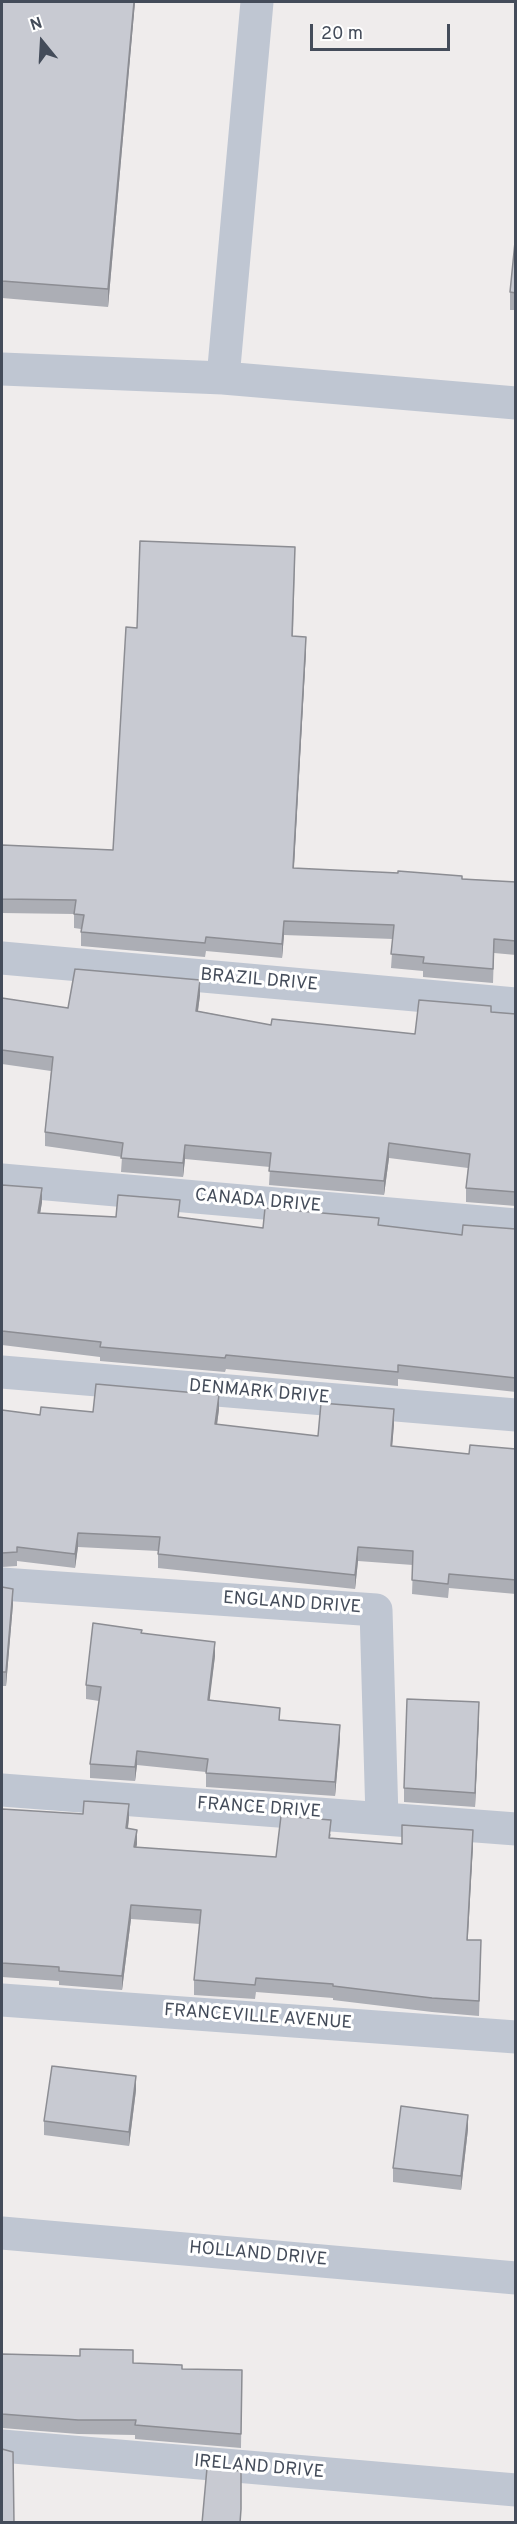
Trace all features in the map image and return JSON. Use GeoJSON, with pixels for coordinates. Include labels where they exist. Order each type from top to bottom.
{"type":"FeatureCollection","features":[{"type":"Feature","properties":{"kind":"street"},"geometry":{"type":"LineString","coordinates":[[224,378],[257,2]]}},
{"type":"Feature","properties":{"kind":"street"},"geometry":{"type":"LineString","coordinates":[[2,369],[224,378],[516,403]]}},
{"type":"Feature","properties":{"kind":"street","name":"BRAZIL DRIVE"},"geometry":{"type":"LineString","coordinates":[[2,958],[516,1004]]}},
{"type":"Feature","properties":{"kind":"street","name":"CANADA DRIVE"},"geometry":{"type":"LineString","coordinates":[[2,1180],[516,1225]]}},
{"type":"Feature","properties":{"kind":"street","name":"DENMARK DRIVE"},"geometry":{"type":"LineString","coordinates":[[2,1371],[516,1415]]}},
{"type":"Feature","properties":{"kind":"street","name":"ENGLAND DRIVE"},"geometry":{"type":"LineString","coordinates":[[2,1584],[376,1610],[382,1818]]}},
{"type":"Feature","properties":{"kind":"street","name":"FRANCE DRIVE"},"geometry":{"type":"LineString","coordinates":[[2,1790],[516,1829]]}},
{"type":"Feature","properties":{"kind":"street","name":"FRANCEVILLE AVENUE"},"geometry":{"type":"LineString","coordinates":[[2,2000],[516,2037]]}},
{"type":"Feature","properties":{"kind":"street","name":"HOLLAND DRIVE"},"geometry":{"type":"LineString","coordinates":[[2,2233],[516,2278]]}},
{"type":"Feature","properties":{"kind":"street","name":"IRELAND DRIVE"},"geometry":{"type":"LineString","coordinates":[[2,2446],[516,2490]]}},
{"type":"Feature","properties":{"kind":"building"},"geometry":{"type":"Polygon","coordinates":[[[2,2],[134,2],[108,289],[2,281],[2,2]]]}},
{"type":"Feature","properties":{"kind":"building"},"geometry":{"type":"Polygon","coordinates":[[[516,232],[516,293],[510,292],[516,232]]]}},
{"type":"Feature","properties":{"kind":"building"},"geometry":{"type":"Polygon","coordinates":[[[140,541],[295,547],[292,636],[306,637],[293,868],[398,873],[398,871],[462,876],[462,879],[516,882],[516,941],[494,939],[493,969],[423,963],[424,957],[391,954],[394,925],[284,921],[282,944],[206,937],[205,943],[81,932],[84,915],[74,914],[76,900],[2,899],[2,845],[113,850],[126,627],[137,628],[140,541]]]}},
{"type":"Feature","properties":{"kind":"building"},"geometry":{"type":"Polygon","coordinates":[[[75,969],[200,980],[196,1011],[271,1025],[272,1019],[415,1034],[419,1000],[491,1006],[491,1012],[516,1014],[516,1192],[466,1188],[470,1154],[389,1143],[384,1181],[269,1171],[271,1153],[185,1145],[183,1163],[121,1158],[123,1143],[45,1132],[53,1057],[2,1050],[2,998],[68,1008],[75,969]]]}},
{"type":"Feature","properties":{"kind":"building"},"geometry":{"type":"Polygon","coordinates":[[[2,1185],[42,1188],[38,1213],[116,1217],[118,1195],[180,1200],[178,1217],[263,1228],[265,1208],[379,1218],[378,1225],[462,1235],[463,1225],[516,1229],[516,1378],[398,1365],[398,1372],[226,1355],[225,1358],[100,1347],[101,1342],[2,1331],[2,1185]]]}},
{"type":"Feature","properties":{"kind":"building"},"geometry":{"type":"Polygon","coordinates":[[[96,1384],[219,1395],[215,1424],[318,1436],[321,1403],[394,1409],[391,1446],[469,1454],[470,1445],[516,1449],[516,1580],[449,1574],[448,1584],[412,1580],[413,1551],[358,1547],[355,1575],[158,1554],[160,1537],[78,1533],[75,1554],[17,1547],[17,1552],[2,1553],[2,1410],[40,1415],[41,1407],[93,1412],[96,1384]]]}},
{"type":"Feature","properties":{"kind":"building"},"geometry":{"type":"Polygon","coordinates":[[[2,1587],[13,1589],[6,1672],[2,1672],[2,1587]]]}},
{"type":"Feature","properties":{"kind":"building"},"geometry":{"type":"Polygon","coordinates":[[[93,1623],[142,1630],[141,1633],[215,1642],[208,1700],[280,1708],[279,1720],[340,1725],[335,1782],[206,1773],[208,1759],[137,1751],[135,1767],[90,1764],[101,1687],[86,1685],[93,1623]]]}},
{"type":"Feature","properties":{"kind":"building"},"geometry":{"type":"Polygon","coordinates":[[[407,1699],[479,1702],[475,1793],[404,1788],[407,1699]]]}},
{"type":"Feature","properties":{"kind":"building"},"geometry":{"type":"Polygon","coordinates":[[[84,1801],[129,1804],[126,1828],[137,1830],[134,1847],[276,1857],[281,1816],[331,1820],[329,1838],[402,1844],[402,1825],[473,1830],[467,1940],[481,1940],[479,2001],[432,1998],[333,1986],[333,1984],[256,1978],[255,1985],[194,1980],[201,1910],[131,1905],[122,1976],[59,1971],[59,1967],[2,1963],[2,1809],[83,1814],[84,1801]]]}},
{"type":"Feature","properties":{"kind":"building"},"geometry":{"type":"Polygon","coordinates":[[[52,2066],[136,2076],[129,2132],[44,2121],[52,2066]]]}},
{"type":"Feature","properties":{"kind":"building"},"geometry":{"type":"Polygon","coordinates":[[[401,2106],[468,2115],[461,2176],[393,2168],[401,2106]]]}},
{"type":"Feature","properties":{"kind":"building"},"geometry":{"type":"Polygon","coordinates":[[[80,2349],[133,2350],[133,2363],[182,2365],[182,2369],[242,2370],[241,2434],[135,2425],[136,2420],[78,2420],[2,2414],[2,2354],[80,2356],[80,2349]]]}},
{"type":"Feature","properties":{"kind":"building"},"geometry":{"type":"Polygon","coordinates":[[[2,2449],[13,2452],[14,2523],[2,2523],[2,2449]]]}},
{"type":"Feature","properties":{"kind":"building"},"geometry":{"type":"Polygon","coordinates":[[[207,2468],[241,2471],[240,2523],[202,2523],[207,2468]]]}}]}
